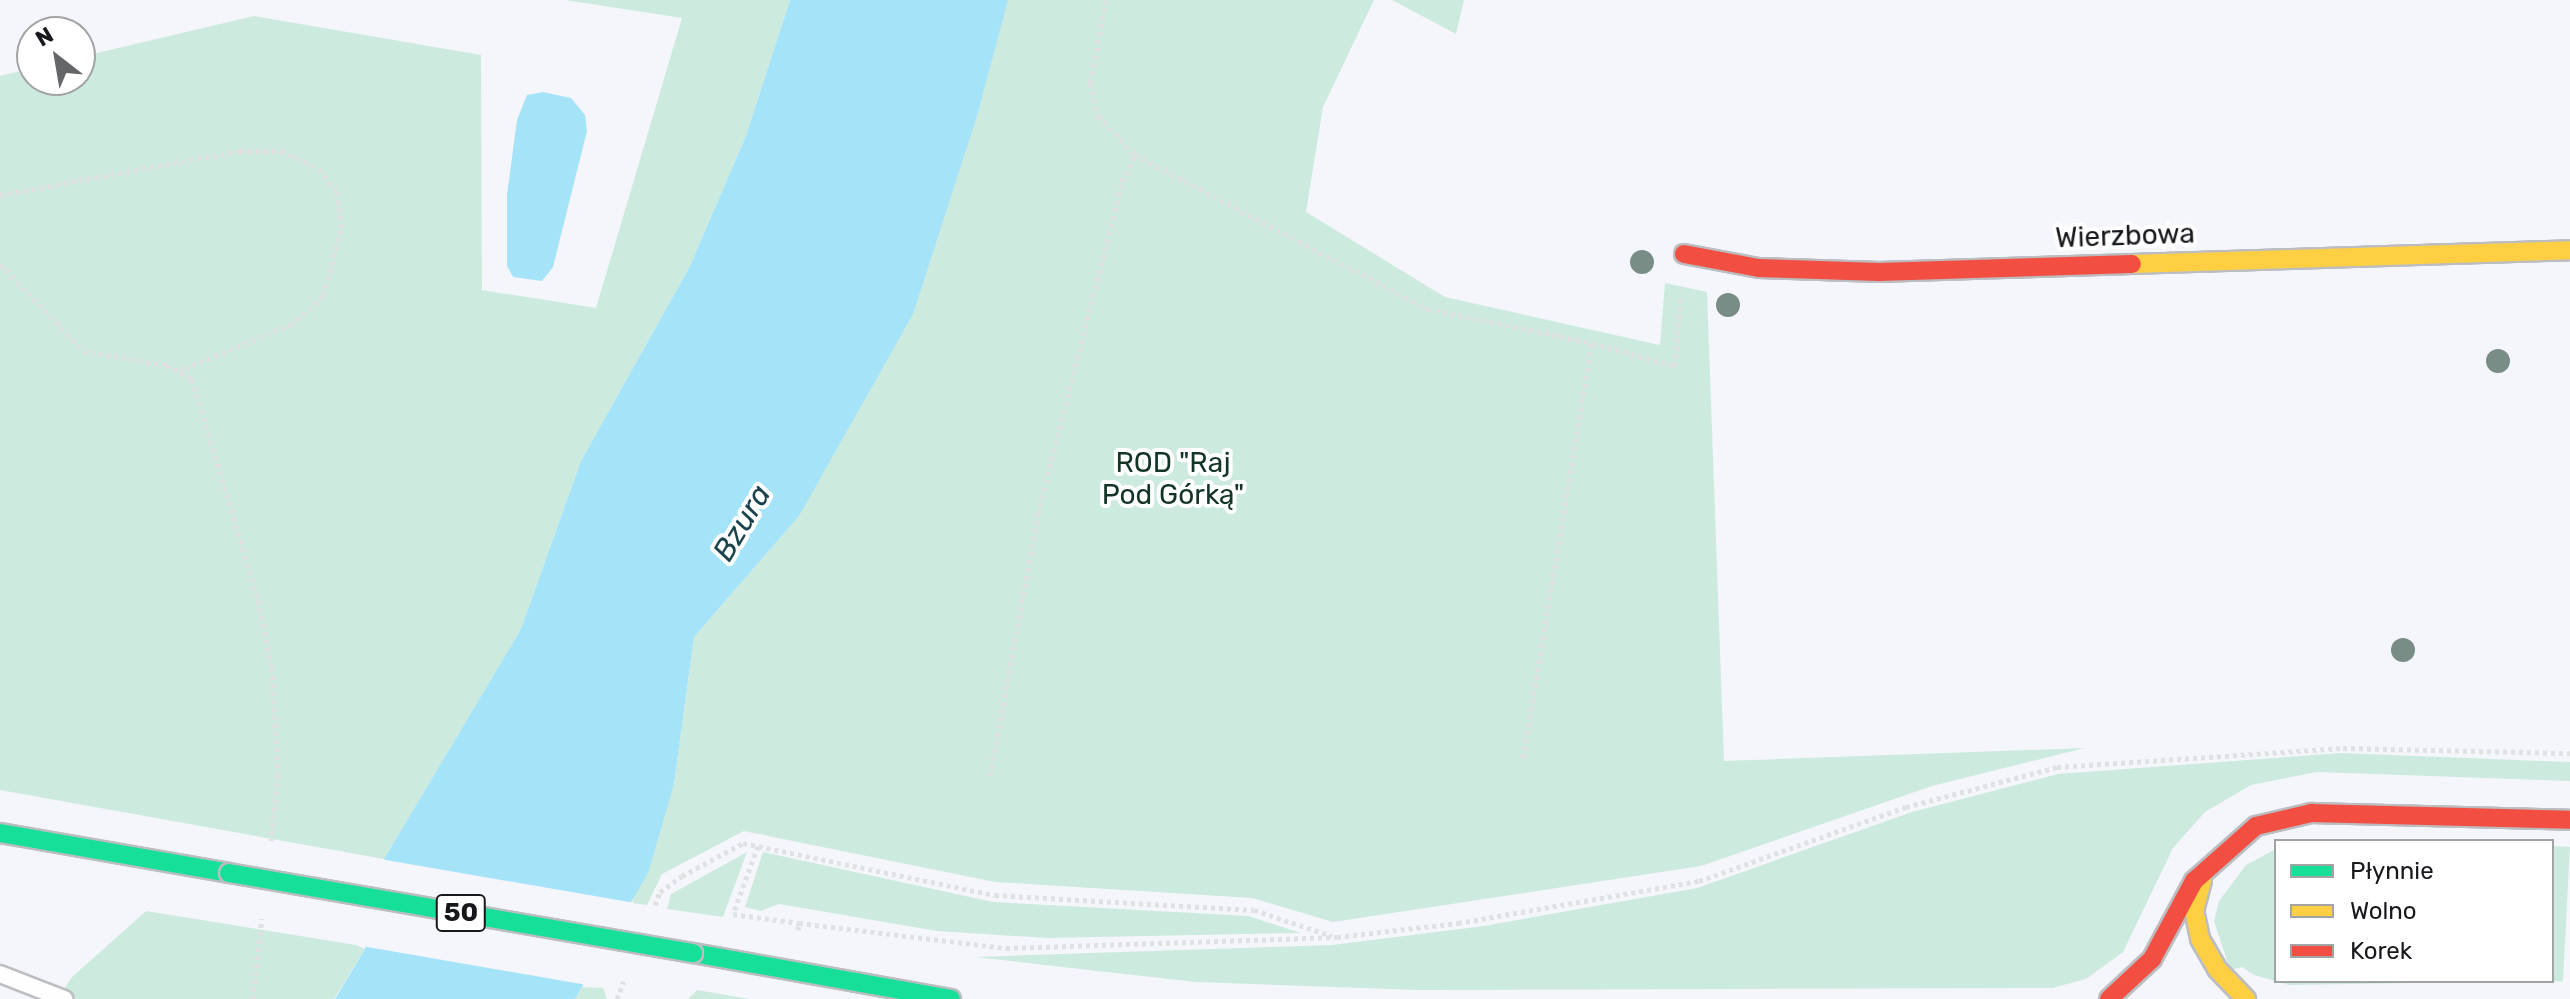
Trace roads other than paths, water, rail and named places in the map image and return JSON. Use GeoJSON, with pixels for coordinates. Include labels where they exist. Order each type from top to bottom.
{"type":"FeatureCollection","features":[{"type":"Feature","properties":{"kind":"main road","name":"Wierzbowa"},"geometry":{"type":"LineString","coordinates":[[1684,254],[1759,268],[1879,272],[2570,250]]}},
{"type":"Feature","properties":{"kind":"main road"},"geometry":{"type":"LineString","coordinates":[[2109,999],[2152,959],[2184,897],[2213,861],[2256,826],[2295,813],[2570,820]]}},
{"type":"Feature","properties":{"kind":"main road","name":"50"},"geometry":{"type":"LineString","coordinates":[[0,833],[951,999]]}},
{"type":"Feature","properties":{"kind":"main road"},"geometry":{"type":"LineString","coordinates":[[2213,861],[2196,899],[2196,926],[2217,969],[2246,999]]}},
{"type":"Feature","properties":{"kind":"lane"},"geometry":{"type":"LineString","coordinates":[[0,974],[64,999]]}},
{"type":"Feature","properties":{"kind":"water","name":"Bzura"},"geometry":{"type":"Polygon","coordinates":[[[790,0],[1008,0],[977,116],[913,314],[799,516],[694,637],[674,784],[648,873],[575,999],[335,999],[365,949],[384,859],[521,629],[581,461],[689,268],[746,136],[790,0]]]}},
{"type":"Feature","properties":{"kind":"water"},"geometry":{"type":"Polygon","coordinates":[[[543,92],[571,98],[585,115],[587,131],[553,267],[542,281],[513,277],[507,266],[507,195],[517,120],[527,95],[543,92]]]}},
{"type":"Feature","properties":{"kind":"park label","name":"ROD \"Raj Pod Górką\""},"geometry":{"type":"Point","coordinates":[1173,479]}}]}
